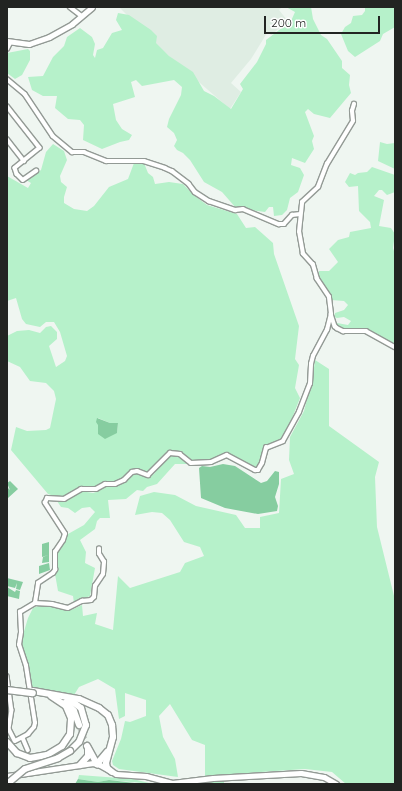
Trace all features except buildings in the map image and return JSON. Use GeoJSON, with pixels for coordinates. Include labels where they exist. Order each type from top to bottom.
{"type":"FeatureCollection","features":[{"type":"Feature","properties":{"kind":"highway"},"geometry":{"type":"LineString","coordinates":[[7,689],[58,695],[86,702],[104,711],[112,726],[113,737],[106,763],[107,768],[112,772]]}},
{"type":"Feature","properties":{"kind":"highway"},"geometry":{"type":"LineString","coordinates":[[33,692],[64,701],[71,707],[79,725]]}},
{"type":"Feature","properties":{"kind":"highway"},"geometry":{"type":"LineString","coordinates":[[7,784],[25,769],[58,758],[70,751],[82,737],[86,725],[85,719],[77,704],[58,695]]}},
{"type":"Feature","properties":{"kind":"highway"},"geometry":{"type":"LineString","coordinates":[[7,742],[17,753],[30,758],[47,755],[62,746],[70,734],[71,718],[66,706],[51,696]]}},
{"type":"Feature","properties":{"kind":"highway"},"geometry":{"type":"LineString","coordinates":[[80,765],[88,756],[87,746],[97,764],[110,748]]}},
{"type":"Feature","properties":{"kind":"street"},"geometry":{"type":"LineString","coordinates":[[70,7],[82,16]]}},
{"type":"Feature","properties":{"kind":"street"},"geometry":{"type":"LineString","coordinates":[[7,49],[8,42],[29,44],[48,37],[82,16],[92,7]]}},
{"type":"Feature","properties":{"kind":"street"},"geometry":{"type":"LineString","coordinates":[[7,78],[25,94],[53,136],[72,152],[84,152],[106,161],[144,161],[165,168],[172,171],[189,184],[195,192],[209,202],[235,210],[243,209],[279,224],[284,224],[292,215],[300,214]]}},
{"type":"Feature","properties":{"kind":"street"},"geometry":{"type":"LineString","coordinates":[[354,104],[352,111],[353,121],[327,164],[318,187],[302,202],[299,232],[304,254],[313,265],[317,279],[329,298],[331,314],[335,326],[343,331],[366,331],[395,347]]}},
{"type":"Feature","properties":{"kind":"street"},"geometry":{"type":"LineString","coordinates":[[7,106],[40,148],[15,168],[17,174],[23,180],[36,171]]}},
{"type":"Feature","properties":{"kind":"street"},"geometry":{"type":"LineString","coordinates":[[7,114],[11,111]]}},
{"type":"Feature","properties":{"kind":"street"},"geometry":{"type":"LineString","coordinates":[[7,139],[9,144],[24,161]]}},
{"type":"Feature","properties":{"kind":"street"},"geometry":{"type":"LineString","coordinates":[[35,603],[38,583],[55,570],[55,552],[64,540],[65,534],[45,503],[47,498],[64,499],[82,489],[96,489],[105,484],[115,484],[124,480],[132,472],[137,471],[148,475],[170,453],[180,454],[191,463],[211,462],[227,455],[255,470],[258,470],[266,448],[283,441],[299,412],[310,384],[313,356],[316,347],[327,330],[331,314]]}},
{"type":"Feature","properties":{"kind":"street"},"geometry":{"type":"LineString","coordinates":[[7,676],[12,710],[9,729],[15,741],[23,738],[34,728],[35,723],[26,666],[19,645],[21,627],[19,616],[22,609],[35,603],[52,604],[68,608],[82,601],[91,600],[94,597],[95,586],[103,574],[104,562],[99,554],[99,549]]}},
{"type":"Feature","properties":{"kind":"street"},"geometry":{"type":"LineString","coordinates":[[23,738],[28,750]]}},
{"type":"Feature","properties":{"kind":"street"},"geometry":{"type":"LineString","coordinates":[[30,761],[30,772]]}},
{"type":"Feature","properties":{"kind":"street"},"geometry":{"type":"LineString","coordinates":[[7,776],[80,765],[97,764],[112,772],[123,775],[146,776],[172,783],[213,778],[301,773],[324,777],[336,784]]}},
{"type":"Feature","properties":{"kind":"shaded area"},"geometry":{"type":"Polygon","coordinates":[[[119,7],[282,7],[279,10],[287,20],[272,35],[267,33],[251,59],[231,83],[241,92],[230,109],[163,51],[119,7]]]}},
{"type":"Feature","properties":{"kind":"shaded area"},"geometry":{"type":"Polygon","coordinates":[[[286,7],[311,7],[313,19],[321,35],[327,39],[342,61],[342,68],[350,75],[349,85],[351,93],[330,118],[314,114],[308,109],[305,112],[314,136],[312,141],[314,149],[305,163],[292,158],[291,165],[300,168],[304,175],[298,192],[290,198],[287,210],[282,215],[274,216],[273,207],[269,207],[265,212],[236,208],[222,192],[204,182],[190,160],[183,153],[177,150],[174,146],[177,140],[174,133],[167,127],[169,119],[181,95],[182,87],[174,80],[142,86],[136,80],[131,82],[135,97],[113,104],[116,120],[122,129],[132,135],[129,140],[102,149],[83,140],[84,125],[80,120],[68,119],[55,108],[57,96],[43,96],[32,90],[28,77],[43,76],[53,57],[64,46],[67,37],[80,28],[92,37],[95,44],[93,55],[95,58],[97,50],[103,48],[112,33],[122,30],[116,20],[118,13],[129,15],[151,30],[157,36],[156,43],[169,56],[193,72],[204,91],[214,96],[231,109],[243,89],[240,84],[257,62],[266,44],[266,40],[291,21],[295,12],[286,7]]]}},
{"type":"Feature","properties":{"kind":"shaded area"},"geometry":{"type":"Polygon","coordinates":[[[365,7],[395,7],[395,27],[383,34],[380,41],[355,57],[348,51],[341,34],[345,27],[351,23],[353,16],[362,15],[365,11],[365,7]]]}},
{"type":"Feature","properties":{"kind":"shaded area"},"geometry":{"type":"Polygon","coordinates":[[[28,49],[30,51],[30,60],[22,75],[15,79],[7,73],[7,53],[28,49]]]}},
{"type":"Feature","properties":{"kind":"shaded area"},"geometry":{"type":"Polygon","coordinates":[[[380,142],[387,144],[395,143],[395,169],[378,161],[380,142]]]}},
{"type":"Feature","properties":{"kind":"shaded area"},"geometry":{"type":"Polygon","coordinates":[[[53,144],[64,151],[67,160],[60,176],[61,182],[67,187],[64,203],[74,209],[87,211],[94,206],[109,187],[128,179],[134,163],[144,163],[148,173],[153,177],[155,184],[169,182],[183,184],[207,205],[237,214],[246,228],[255,227],[273,243],[274,254],[299,326],[295,359],[299,365],[295,388],[300,398],[282,439],[266,446],[261,454],[262,458],[258,469],[253,469],[228,453],[210,461],[191,462],[184,455],[170,451],[160,459],[153,469],[147,473],[134,469],[118,481],[106,482],[95,488],[84,486],[63,496],[54,496],[48,494],[11,450],[16,427],[27,431],[46,430],[50,428],[56,399],[54,391],[46,383],[30,381],[20,367],[7,361],[7,336],[17,331],[29,330],[40,333],[46,327],[51,326],[57,332],[57,339],[49,346],[56,367],[65,361],[67,356],[60,332],[54,322],[46,322],[40,327],[26,324],[22,319],[16,298],[7,301],[7,176],[28,188],[31,183],[26,180],[41,170],[46,152],[53,144]],[[98,418],[98,434],[117,433],[118,423],[110,423],[98,418]]]}},
{"type":"Feature","properties":{"kind":"shaded area"},"geometry":{"type":"Polygon","coordinates":[[[372,167],[395,175],[395,192],[387,195],[382,190],[379,190],[374,196],[384,200],[379,226],[391,228],[395,234],[393,248],[395,254],[395,346],[363,329],[346,330],[337,327],[337,323],[348,325],[351,321],[344,317],[334,317],[335,313],[344,310],[348,305],[344,301],[331,300],[318,277],[319,271],[329,271],[338,262],[329,249],[338,240],[349,237],[350,232],[371,228],[370,222],[359,211],[358,186],[349,187],[345,182],[350,173],[355,175],[358,173],[367,172],[372,167]]]}},
{"type":"Feature","properties":{"kind":"shaded area"},"geometry":{"type":"Polygon","coordinates":[[[315,360],[329,369],[329,426],[379,462],[375,477],[377,527],[395,600],[395,784],[346,784],[332,772],[305,769],[205,776],[205,745],[192,740],[170,704],[159,716],[163,737],[175,759],[178,777],[119,769],[113,765],[112,761],[121,739],[125,721],[130,722],[146,716],[146,700],[125,693],[125,716],[119,719],[115,689],[98,679],[79,687],[74,695],[33,689],[22,646],[22,638],[28,618],[33,608],[41,605],[71,610],[82,605],[83,616],[97,613],[95,624],[113,630],[118,576],[130,588],[180,572],[185,563],[204,556],[200,547],[184,542],[170,520],[162,513],[152,512],[135,515],[140,496],[154,492],[175,495],[196,506],[236,515],[245,528],[260,528],[260,517],[279,513],[281,479],[294,474],[289,460],[290,437],[304,411],[313,375],[315,360]]]}},
{"type":"Feature","properties":{"kind":"shaded area"},"geometry":{"type":"Polygon","coordinates":[[[97,418],[110,423],[118,423],[117,433],[105,439],[98,434],[98,425],[96,422],[97,418]]]}},
{"type":"Feature","properties":{"kind":"shaded area"},"geometry":{"type":"Polygon","coordinates":[[[172,454],[178,454],[188,464],[175,464],[157,484],[147,487],[143,491],[137,490],[126,499],[108,500],[110,518],[100,518],[97,521],[95,529],[80,540],[86,552],[85,563],[95,568],[90,596],[74,603],[73,596],[58,591],[55,574],[58,570],[56,554],[68,534],[84,525],[95,512],[90,507],[82,508],[75,513],[68,508],[61,507],[57,501],[63,501],[81,491],[93,493],[99,491],[103,485],[113,486],[120,484],[136,472],[149,477],[154,474],[166,458],[172,454]]]}},
{"type":"Feature","properties":{"kind":"shaded area"},"geometry":{"type":"Polygon","coordinates":[[[223,464],[235,466],[261,483],[267,481],[275,471],[279,472],[279,484],[275,497],[278,506],[277,511],[258,514],[225,508],[201,498],[199,468],[202,466],[210,467],[223,464]]]}},
{"type":"Feature","properties":{"kind":"shaded area"},"geometry":{"type":"Polygon","coordinates":[[[10,481],[18,489],[8,498],[7,487],[10,490],[7,483],[10,481]]]}},
{"type":"Feature","properties":{"kind":"shaded area"},"geometry":{"type":"Polygon","coordinates":[[[49,542],[49,562],[42,563],[43,557],[48,555],[42,557],[42,544],[49,542]]]}},
{"type":"Feature","properties":{"kind":"shaded area"},"geometry":{"type":"Polygon","coordinates":[[[49,563],[50,570],[39,574],[39,566],[49,563]]]}},
{"type":"Feature","properties":{"kind":"shaded area"},"geometry":{"type":"Polygon","coordinates":[[[7,578],[23,582],[20,590],[16,589],[17,583],[15,588],[7,586],[7,578]]]}},
{"type":"Feature","properties":{"kind":"shaded area"},"geometry":{"type":"Polygon","coordinates":[[[7,587],[15,592],[16,590],[20,591],[19,599],[7,596],[7,587]]]}},
{"type":"Feature","properties":{"kind":"shaded area"},"geometry":{"type":"Polygon","coordinates":[[[79,775],[133,779],[153,784],[109,780],[98,782],[78,779],[79,775]]]}},
{"type":"Feature","properties":{"kind":"shaded area"},"geometry":{"type":"Polygon","coordinates":[[[78,779],[98,782],[109,780],[143,784],[75,784],[78,779]]]}},
{"type":"Feature","properties":{"kind":"shaded area"},"geometry":{"type":"Polygon","coordinates":[[[224,781],[224,784],[191,784],[201,782],[224,781]]]}},
{"type":"Feature","properties":{"kind":"tunnel"},"geometry":{"type":"LineString","coordinates":[[79,725],[87,746]]}}]}
